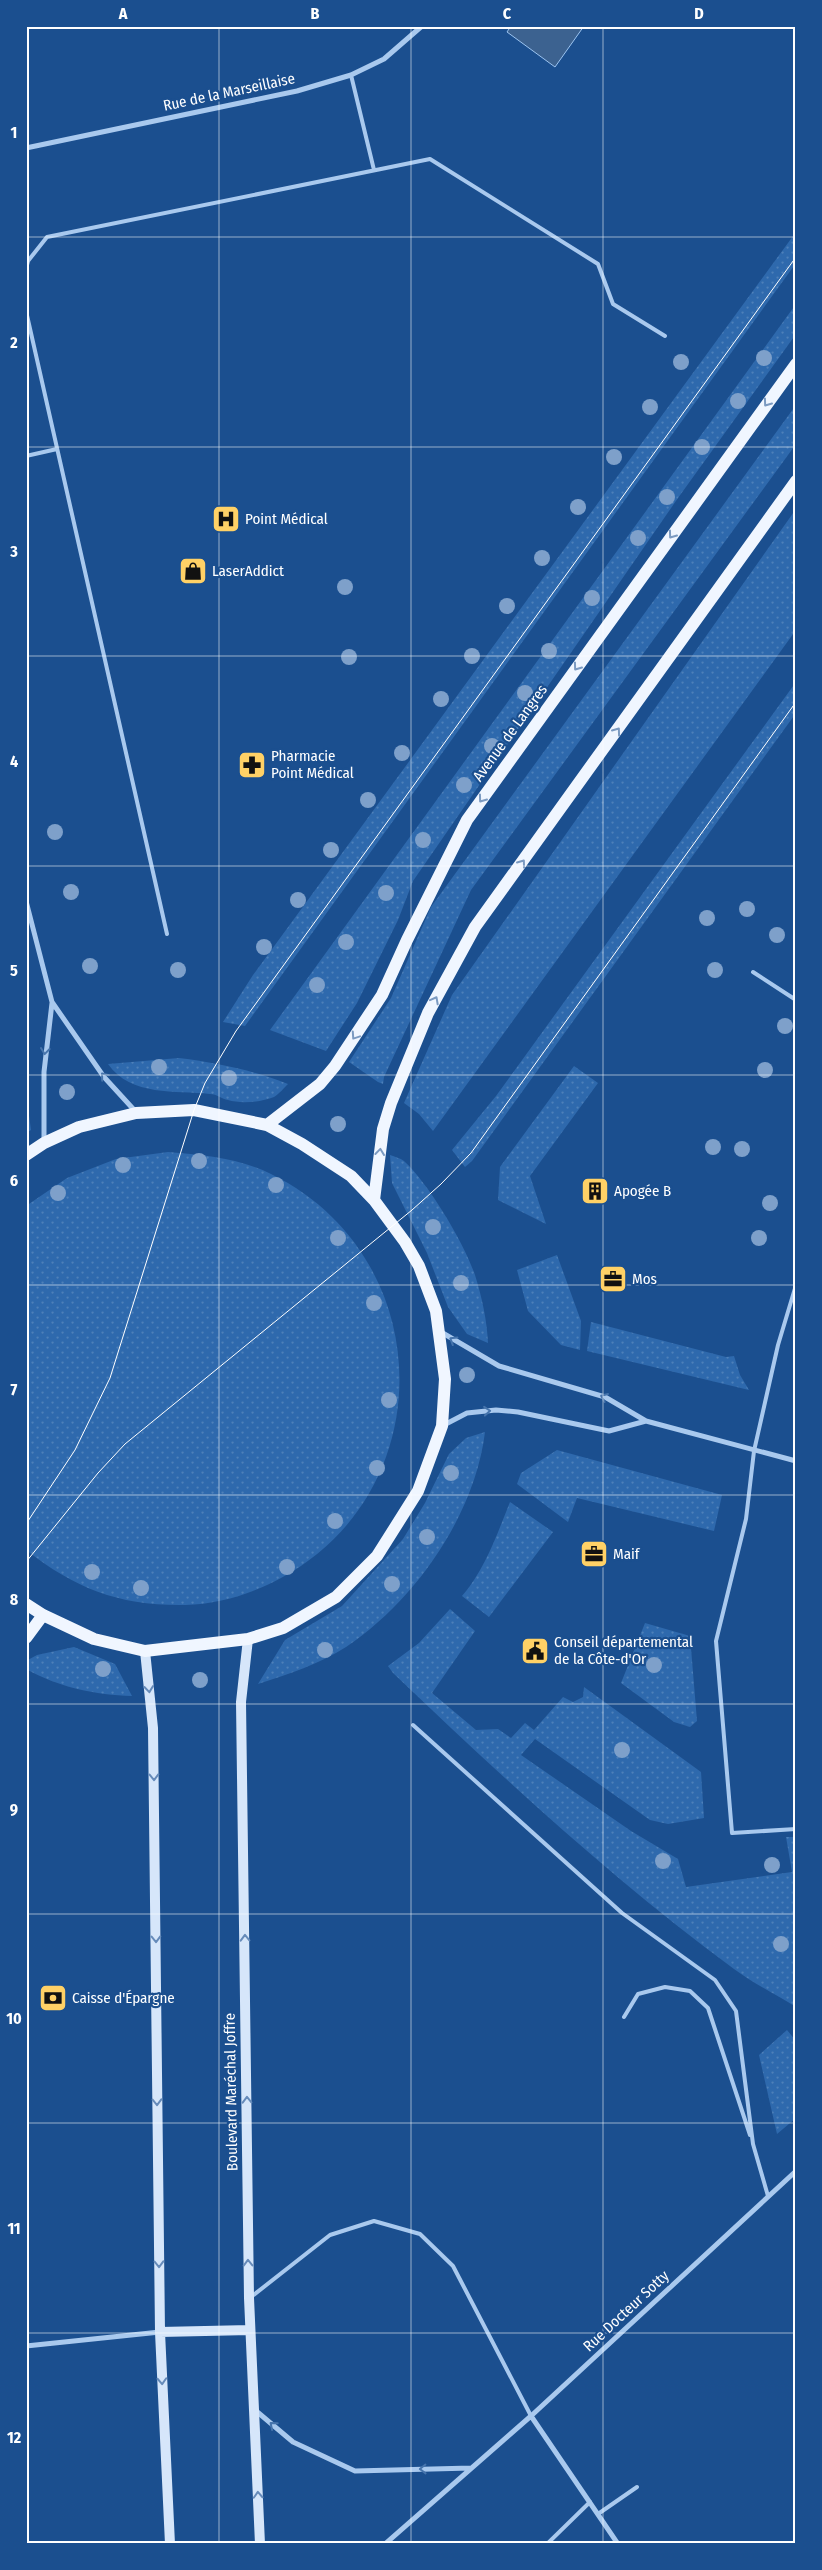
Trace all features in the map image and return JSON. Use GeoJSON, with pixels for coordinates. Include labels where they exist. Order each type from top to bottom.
{"type":"FeatureCollection","features":[{"type":"Feature","properties":{"kind":"main road","name":"Avenue de Langres"},"geometry":{"type":"LineString","coordinates":[[267,1125],[320,1084],[334,1066],[382,996],[467,820],[796,364]]}},
{"type":"Feature","properties":{"kind":"main road"},"geometry":{"type":"LineString","coordinates":[[374,1200],[383,1128],[391,1103],[428,1013],[476,927],[796,481]]}},
{"type":"Feature","properties":{"kind":"main road"},"geometry":{"type":"LineString","coordinates":[[26,1155],[44,1143],[79,1128],[136,1113],[194,1110],[267,1125],[332,1162],[351,1176],[374,1200],[405,1242],[419,1266],[436,1311],[445,1380],[442,1426],[418,1491],[378,1556],[336,1597],[283,1628],[248,1639],[145,1651],[94,1639],[43,1615],[26,1604]]}},
{"type":"Feature","properties":{"kind":"main road"},"geometry":{"type":"LineString","coordinates":[[26,1638],[43,1615]]}},
{"type":"Feature","properties":{"kind":"main road","name":"Boulevard Maréchal Joffre"},"geometry":{"type":"LineString","coordinates":[[248,1639],[241,1702],[249,2298],[260,2544]]}},
{"type":"Feature","properties":{"kind":"main road"},"geometry":{"type":"LineString","coordinates":[[145,1651],[153,1728],[160,2332],[170,2544]]}},
{"type":"Feature","properties":{"kind":"main road"},"geometry":{"type":"LineString","coordinates":[[160,2332],[250,2330]]}},
{"type":"Feature","properties":{"kind":"street","name":"Rue de la Marseillaise"},"geometry":{"type":"LineString","coordinates":[[26,148],[297,91],[351,75],[384,59],[422,26]]}},
{"type":"Feature","properties":{"kind":"street"},"geometry":{"type":"LineString","coordinates":[[26,902],[52,1002],[104,1077],[136,1113]]}},
{"type":"Feature","properties":{"kind":"street"},"geometry":{"type":"LineString","coordinates":[[44,1143],[44,1072],[52,1002]]}},
{"type":"Feature","properties":{"kind":"street"},"geometry":{"type":"LineString","coordinates":[[438,1330],[499,1366],[605,1396],[646,1421],[796,1461]]}},
{"type":"Feature","properties":{"kind":"street"},"geometry":{"type":"LineString","coordinates":[[442,1426],[467,1413],[496,1410],[518,1412],[609,1431],[646,1421]]}},
{"type":"Feature","properties":{"kind":"street","name":"Rue Docteur Sotty"},"geometry":{"type":"LineString","coordinates":[[386,2544],[531,2416],[796,2171]]}},
{"type":"Feature","properties":{"kind":"street"},"geometry":{"type":"LineString","coordinates":[[26,2346],[160,2332]]}},
{"type":"Feature","properties":{"kind":"street"},"geometry":{"type":"LineString","coordinates":[[254,2409],[293,2442],[355,2470],[471,2468]]}},
{"type":"Feature","properties":{"kind":"street"},"geometry":{"type":"LineString","coordinates":[[531,2416],[618,2544]]}},
{"type":"Feature","properties":{"kind":"lane"},"geometry":{"type":"LineString","coordinates":[[351,75],[374,170]]}},
{"type":"Feature","properties":{"kind":"lane"},"geometry":{"type":"LineString","coordinates":[[26,269],[28,262],[47,237],[430,159],[598,264],[613,304],[665,336]]}},
{"type":"Feature","properties":{"kind":"lane"},"geometry":{"type":"LineString","coordinates":[[26,311],[166,934]]}},
{"type":"Feature","properties":{"kind":"lane"},"geometry":{"type":"LineString","coordinates":[[26,456],[57,449]]}},
{"type":"Feature","properties":{"kind":"lane"},"geometry":{"type":"LineString","coordinates":[[753,972],[796,1000]]}},
{"type":"Feature","properties":{"kind":"lane"},"geometry":{"type":"LineString","coordinates":[[796,1285],[778,1345],[754,1451],[746,1518],[716,1641],[732,1833],[796,1829]]}},
{"type":"Feature","properties":{"kind":"lane"},"geometry":{"type":"LineString","coordinates":[[413,1725],[622,1913],[715,1980],[736,2011],[753,2144]]}},
{"type":"Feature","properties":{"kind":"lane"},"geometry":{"type":"LineString","coordinates":[[624,2017],[638,1994],[665,1987],[690,1991],[708,2008],[753,2144],[768,2196]]}},
{"type":"Feature","properties":{"kind":"lane"},"geometry":{"type":"LineString","coordinates":[[249,2298],[330,2235],[374,2221],[420,2234],[453,2266],[531,2416]]}},
{"type":"Feature","properties":{"kind":"lane"},"geometry":{"type":"LineString","coordinates":[[598,2514],[637,2487]]}},
{"type":"Feature","properties":{"kind":"lane"},"geometry":{"type":"LineString","coordinates":[[547,2544],[590,2502]]}},
{"type":"Feature","properties":{"kind":"shaded area"},"geometry":{"type":"Polygon","coordinates":[[[511,26],[584,26],[555,67],[507,32],[511,26]]]}},
{"type":"Feature","properties":{"kind":"shaded area"},"geometry":{"type":"Polygon","coordinates":[[[796,232],[796,263],[245,1026],[223,1022],[253,975],[796,232]]]}},
{"type":"Feature","properties":{"kind":"shaded area"},"geometry":{"type":"Polygon","coordinates":[[[796,304],[796,334],[678,498],[413,881],[398,920],[357,1003],[326,1051],[270,1030],[796,304]]]}},
{"type":"Feature","properties":{"kind":"shaded area"},"geometry":{"type":"Polygon","coordinates":[[[796,405],[796,444],[471,890],[384,1077],[383,1084],[378,1082],[349,1062],[391,998],[431,907],[796,405]]]}},
{"type":"Feature","properties":{"kind":"shaded area"},"geometry":{"type":"Polygon","coordinates":[[[796,509],[796,630],[433,1131],[419,1114],[404,1103],[452,995],[796,509]]]}},
{"type":"Feature","properties":{"kind":"shaded area"},"geometry":{"type":"Polygon","coordinates":[[[796,682],[796,713],[472,1161],[465,1167],[452,1150],[496,1096],[796,682]]]}},
{"type":"Feature","properties":{"kind":"shaded area"},"geometry":{"type":"Polygon","coordinates":[[[179,1058],[235,1068],[288,1084],[280,1093],[269,1099],[239,1102],[213,1094],[155,1090],[141,1087],[118,1075],[108,1064],[179,1058]]]}},
{"type":"Feature","properties":{"kind":"shaded area"},"geometry":{"type":"Polygon","coordinates":[[[574,1066],[598,1083],[530,1176],[546,1224],[498,1200],[500,1167],[574,1066]]]}},
{"type":"Feature","properties":{"kind":"shaded area"},"geometry":{"type":"Polygon","coordinates":[[[26,1094],[31,1130],[26,1133],[26,1094]]]}},
{"type":"Feature","properties":{"kind":"shaded area"},"geometry":{"type":"Polygon","coordinates":[[[168,1152],[221,1158],[246,1164],[271,1174],[326,1211],[366,1259],[390,1314],[399,1373],[393,1433],[372,1489],[334,1539],[270,1584],[210,1603],[185,1605],[162,1605],[140,1602],[100,1592],[81,1585],[63,1575],[26,1550],[26,1206],[67,1178],[116,1159],[168,1152]]]}},
{"type":"Feature","properties":{"kind":"shaded area"},"geometry":{"type":"Polygon","coordinates":[[[390,1155],[404,1161],[414,1171],[435,1199],[463,1247],[480,1292],[488,1343],[467,1334],[448,1307],[427,1253],[392,1183],[390,1155]]]}},
{"type":"Feature","properties":{"kind":"shaded area"},"geometry":{"type":"Polygon","coordinates":[[[557,1255],[581,1321],[580,1350],[561,1345],[528,1311],[517,1270],[557,1255]]]}},
{"type":"Feature","properties":{"kind":"shaded area"},"geometry":{"type":"Polygon","coordinates":[[[591,1322],[726,1357],[734,1356],[740,1375],[749,1390],[587,1351],[591,1322]]]}},
{"type":"Feature","properties":{"kind":"shaded area"},"geometry":{"type":"Polygon","coordinates":[[[485,1432],[479,1463],[469,1494],[455,1524],[438,1553],[418,1581],[371,1628],[346,1647],[326,1659],[258,1684],[285,1640],[342,1606],[403,1539],[425,1503],[449,1454],[466,1438],[485,1432]]]}},
{"type":"Feature","properties":{"kind":"shaded area"},"geometry":{"type":"Polygon","coordinates":[[[557,1450],[722,1495],[714,1531],[577,1498],[568,1522],[517,1484],[521,1473],[557,1450]]]}},
{"type":"Feature","properties":{"kind":"shaded area"},"geometry":{"type":"Polygon","coordinates":[[[510,1502],[553,1532],[489,1617],[462,1596],[484,1563],[510,1502]]]}},
{"type":"Feature","properties":{"kind":"shaded area"},"geometry":{"type":"Polygon","coordinates":[[[450,1609],[475,1631],[432,1693],[476,1730],[498,1729],[511,1738],[525,1723],[534,1730],[563,1697],[573,1702],[583,1697],[584,1687],[701,1772],[704,1818],[668,1824],[650,1820],[535,1739],[521,1755],[631,1831],[678,1859],[686,1887],[792,1872],[786,1837],[796,1837],[796,2007],[734,1969],[645,1900],[516,1788],[393,1673],[388,1666],[419,1643],[450,1609]]]}},
{"type":"Feature","properties":{"kind":"shaded area"},"geometry":{"type":"Polygon","coordinates":[[[645,1623],[690,1636],[697,1721],[690,1727],[674,1722],[621,1683],[645,1623]]]}},
{"type":"Feature","properties":{"kind":"shaded area"},"geometry":{"type":"Polygon","coordinates":[[[74,1647],[115,1664],[132,1696],[78,1689],[51,1681],[26,1669],[26,1661],[37,1655],[74,1647]]]}},
{"type":"Feature","properties":{"kind":"shaded area"},"geometry":{"type":"Polygon","coordinates":[[[787,2030],[796,2041],[796,2118],[777,2134],[759,2055],[787,2030]]]}},
{"type":"Feature","properties":{"kind":"tram line"},"geometry":{"type":"LineString","coordinates":[[26,1524],[75,1450],[110,1378],[194,1110],[205,1083],[236,1031],[796,257]]}},
{"type":"Feature","properties":{"kind":"tram line"},"geometry":{"type":"LineString","coordinates":[[26,1562],[98,1473],[125,1444],[412,1210],[471,1153],[796,702]]}},
{"type":"Feature","properties":{"kind":"place","name":"Point Médical"},"geometry":{"type":"Point","coordinates":[226,519]}},
{"type":"Feature","properties":{"kind":"place","name":"LaserAddict"},"geometry":{"type":"Point","coordinates":[193,571]}},
{"type":"Feature","properties":{"kind":"place","name":"Pharmacie Point Médical"},"geometry":{"type":"Point","coordinates":[252,765]}},
{"type":"Feature","properties":{"kind":"place","name":"Apogée B"},"geometry":{"type":"Point","coordinates":[595,1191]}},
{"type":"Feature","properties":{"kind":"place","name":"Mos"},"geometry":{"type":"Point","coordinates":[613,1279]}},
{"type":"Feature","properties":{"kind":"place","name":"Maif"},"geometry":{"type":"Point","coordinates":[594,1554]}},
{"type":"Feature","properties":{"kind":"place","name":"Conseil départemental de la Côte-d'Or"},"geometry":{"type":"Point","coordinates":[535,1651]}},
{"type":"Feature","properties":{"kind":"place","name":"Caisse d'Épargne"},"geometry":{"type":"Point","coordinates":[53,1998]}}]}
